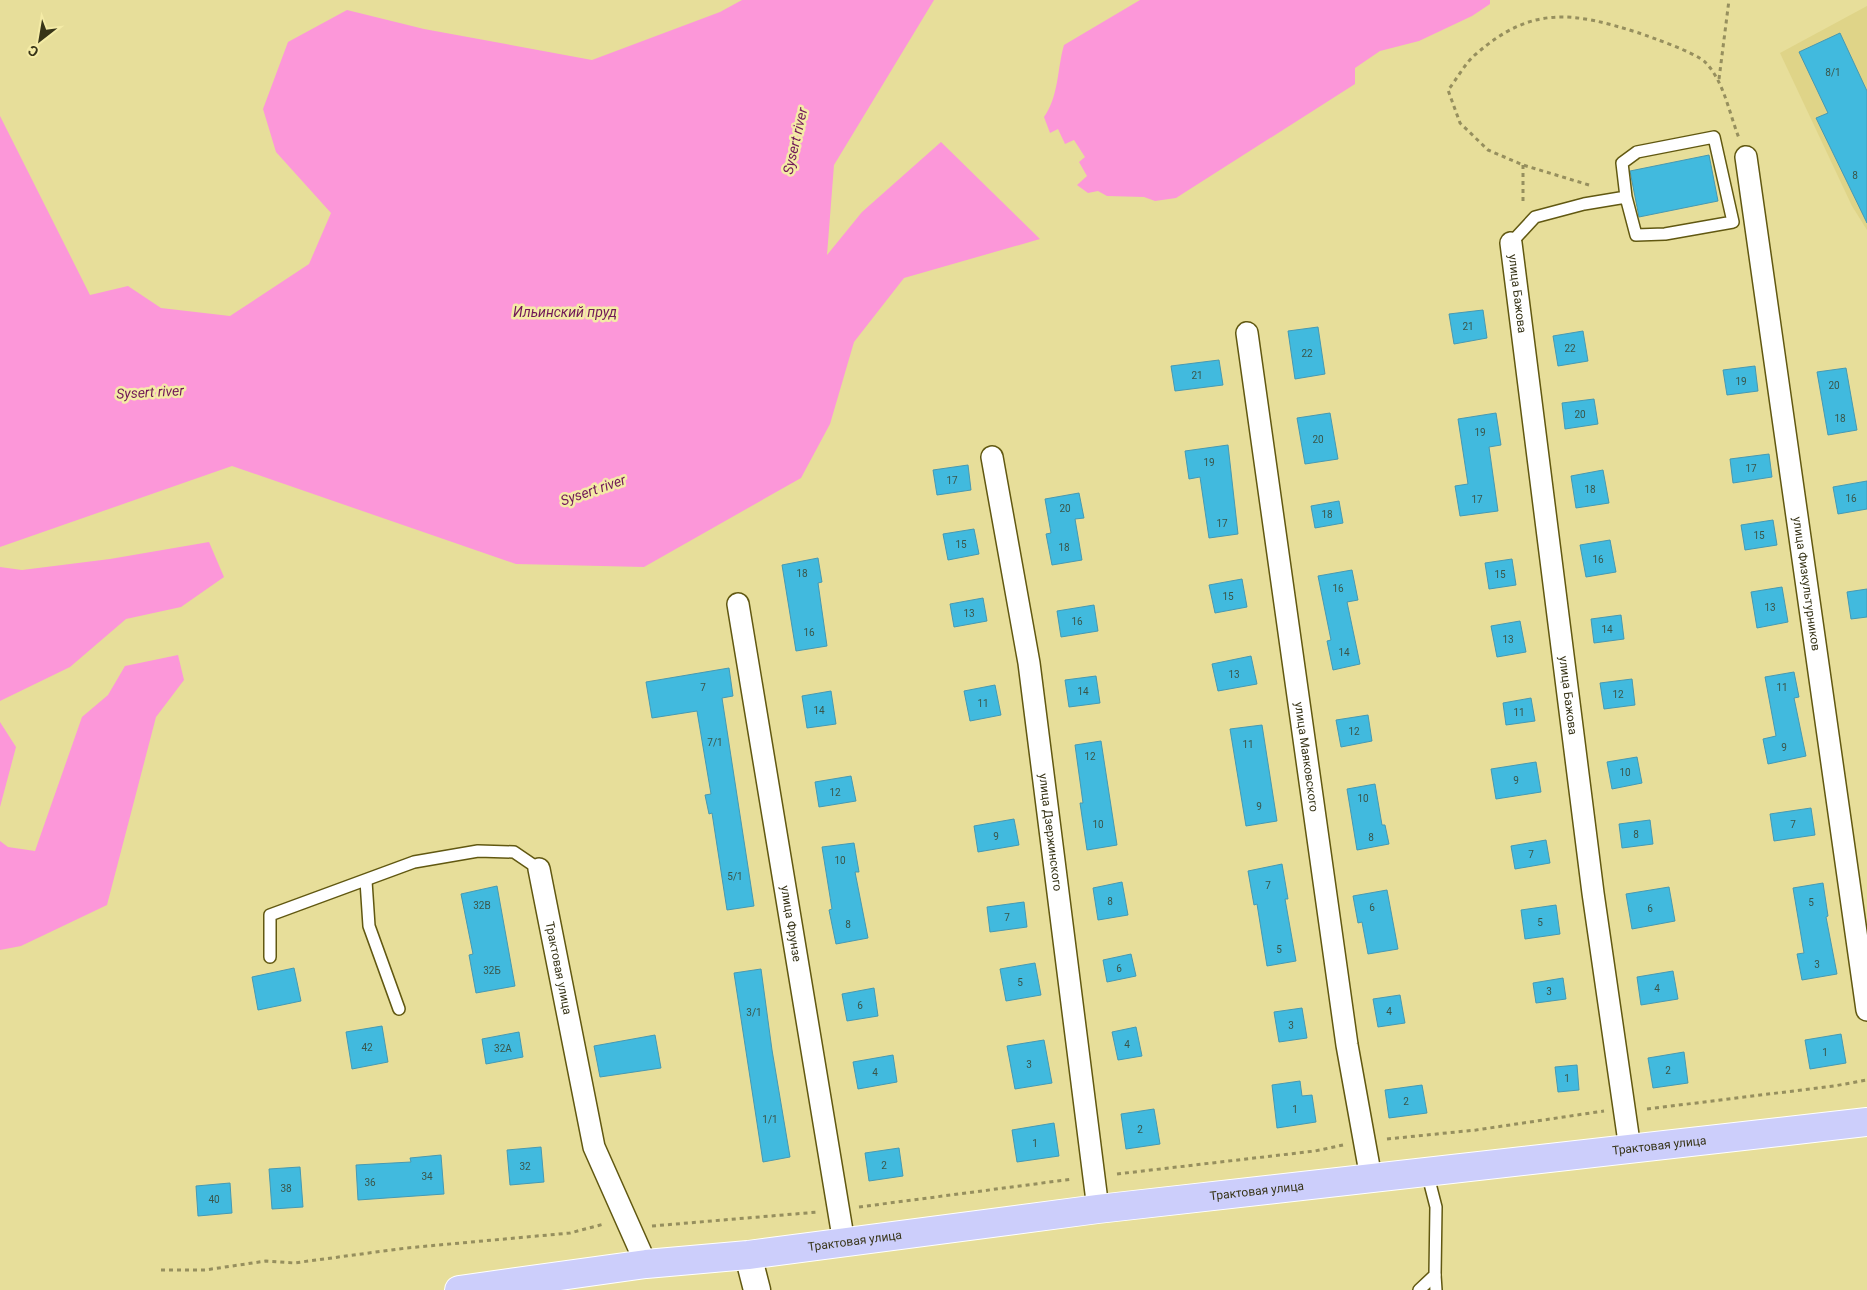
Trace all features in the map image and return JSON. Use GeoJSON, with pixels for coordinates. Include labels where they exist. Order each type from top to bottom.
{"type":"FeatureCollection","features":[{"type":"Feature","properties":{"kind":"main road","name":"Трактовая улица"},"geometry":{"type":"LineString","coordinates":[[460,1290],[646,1264],[748,1255],[1098,1209],[1867,1122]]}},
{"type":"Feature","properties":{"kind":"street","name":"улица Физкультурников"},"geometry":{"type":"LineString","coordinates":[[1746,157],[1867,1010]]}},
{"type":"Feature","properties":{"kind":"street","name":"улица Бажова"},"geometry":{"type":"LineString","coordinates":[[1518,236],[1593,893],[1630,1148]]}},
{"type":"Feature","properties":{"kind":"street","name":"улица Маяковского"},"geometry":{"type":"LineString","coordinates":[[1247,333],[1347,1045],[1371,1178]]}},
{"type":"Feature","properties":{"kind":"street","name":"улица Дзержинского"},"geometry":{"type":"LineString","coordinates":[[992,457],[1028,663],[1098,1209]]}},
{"type":"Feature","properties":{"kind":"street","name":"улица Фрунзе"},"geometry":{"type":"LineString","coordinates":[[738,604],[844,1243]]}},
{"type":"Feature","properties":{"kind":"street","name":"Трактовая улица"},"geometry":{"type":"LineString","coordinates":[[539,870],[594,1147],[646,1264]]}},
{"type":"Feature","properties":{"kind":"street"},"geometry":{"type":"LineString","coordinates":[[748,1255],[757,1290]]}},
{"type":"Feature","properties":{"kind":"lane"},"geometry":{"type":"LineString","coordinates":[[1714,137],[1733,222],[1665,234],[1636,235],[1626,197],[1622,163],[1637,152],[1714,137]]}},
{"type":"Feature","properties":{"kind":"lane"},"geometry":{"type":"LineString","coordinates":[[1518,236],[1535,217],[1626,197]]}},
{"type":"Feature","properties":{"kind":"lane"},"geometry":{"type":"LineString","coordinates":[[270,957],[270,915],[292,905],[366,881],[414,862],[478,851],[514,852],[539,870]]}},
{"type":"Feature","properties":{"kind":"lane"},"geometry":{"type":"LineString","coordinates":[[366,881],[369,926],[399,1009]]}},
{"type":"Feature","properties":{"kind":"lane"},"geometry":{"type":"LineString","coordinates":[[1427,1172],[1436,1207],[1436,1290]]}},
{"type":"Feature","properties":{"kind":"lane"},"geometry":{"type":"LineString","coordinates":[[1419,1290],[1435,1275]]}},
{"type":"Feature","properties":{"kind":"path"},"geometry":{"type":"LineString","coordinates":[[1719,80],[1729,0]]}},
{"type":"Feature","properties":{"kind":"path"},"geometry":{"type":"LineString","coordinates":[[1614,199],[1587,184],[1523,165],[1488,150],[1460,123],[1448,90],[1474,55],[1511,28],[1556,15],[1593,19],[1657,39],[1704,61],[1719,80],[1746,157]]}},
{"type":"Feature","properties":{"kind":"path"},"geometry":{"type":"LineString","coordinates":[[1518,236],[1523,165]]}},
{"type":"Feature","properties":{"kind":"path"},"geometry":{"type":"LineString","coordinates":[[161,1270],[205,1270],[266,1261],[294,1263],[406,1248],[570,1233],[607,1223],[630,1228],[839,1210],[1094,1176],[1315,1150],[1365,1141],[1476,1130],[1624,1108],[1646,1109],[1834,1086],[1867,1080]]}},
{"type":"Feature","properties":{"kind":"shaded area"},"geometry":{"type":"Polygon","coordinates":[[[1867,6],[1867,230],[1852,206],[1780,53],[1867,6]]]}},
{"type":"Feature","properties":{"kind":"water","name":"Ильинский пруд"},"geometry":{"type":"Polygon","coordinates":[[[742,0],[934,0],[834,165],[827,255],[862,212],[941,142],[1040,239],[904,278],[854,342],[830,424],[801,478],[644,567],[516,564],[232,466],[0,547],[0,116],[90,295],[128,286],[161,308],[230,316],[309,264],[331,213],[276,152],[263,109],[288,42],[347,10],[424,29],[592,60],[720,12],[742,0]]]}},
{"type":"Feature","properties":{"kind":"water"},"geometry":{"type":"Polygon","coordinates":[[[1140,0],[1490,0],[1490,4],[1472,16],[1419,41],[1380,51],[1355,68],[1355,84],[1176,198],[1155,201],[1144,197],[1107,196],[1098,191],[1088,193],[1077,185],[1087,176],[1079,162],[1085,157],[1074,140],[1065,144],[1058,129],[1050,133],[1044,117],[1055,91],[1064,45],[1140,0]]]}},
{"type":"Feature","properties":{"kind":"water"},"geometry":{"type":"Polygon","coordinates":[[[209,542],[224,577],[181,607],[126,619],[70,667],[0,701],[0,567],[22,570],[110,559],[209,542]]]}},
{"type":"Feature","properties":{"kind":"water"},"geometry":{"type":"Polygon","coordinates":[[[178,655],[184,680],[156,717],[107,905],[21,946],[0,950],[0,841],[8,847],[35,851],[82,717],[108,695],[125,666],[178,655]]]}},
{"type":"Feature","properties":{"kind":"water"},"geometry":{"type":"Polygon","coordinates":[[[0,722],[16,747],[0,807],[0,722]]]}},
{"type":"Feature","properties":{"kind":"building"},"geometry":{"type":"Polygon","coordinates":[[[1840,33],[1867,91],[1867,223],[1816,118],[1828,113],[1799,52],[1840,33]]]}},
{"type":"Feature","properties":{"kind":"building"},"geometry":{"type":"Polygon","coordinates":[[[1709,155],[1718,201],[1639,217],[1630,171],[1709,155]]]}},
{"type":"Feature","properties":{"kind":"building"},"geometry":{"type":"Polygon","coordinates":[[[1483,310],[1487,338],[1454,344],[1449,314],[1483,310]]]}},
{"type":"Feature","properties":{"kind":"building"},"geometry":{"type":"Polygon","coordinates":[[[1318,327],[1325,374],[1295,379],[1288,331],[1318,327]]]}},
{"type":"Feature","properties":{"kind":"building"},"geometry":{"type":"Polygon","coordinates":[[[1583,331],[1588,361],[1558,366],[1553,336],[1583,331]]]}},
{"type":"Feature","properties":{"kind":"building"},"geometry":{"type":"Polygon","coordinates":[[[1219,360],[1223,385],[1175,391],[1171,366],[1219,360]]]}},
{"type":"Feature","properties":{"kind":"building"},"geometry":{"type":"Polygon","coordinates":[[[1755,366],[1758,391],[1727,395],[1723,370],[1755,366]]]}},
{"type":"Feature","properties":{"kind":"building"},"geometry":{"type":"Polygon","coordinates":[[[1846,368],[1857,430],[1828,435],[1817,372],[1846,368]]]}},
{"type":"Feature","properties":{"kind":"building"},"geometry":{"type":"Polygon","coordinates":[[[1594,399],[1598,424],[1565,429],[1562,403],[1594,399]]]}},
{"type":"Feature","properties":{"kind":"building"},"geometry":{"type":"Polygon","coordinates":[[[1330,413],[1338,459],[1305,464],[1297,418],[1330,413]]]}},
{"type":"Feature","properties":{"kind":"building"},"geometry":{"type":"Polygon","coordinates":[[[1496,413],[1501,445],[1489,447],[1498,511],[1460,516],[1455,486],[1468,484],[1458,419],[1496,413]]]}},
{"type":"Feature","properties":{"kind":"building"},"geometry":{"type":"Polygon","coordinates":[[[1228,445],[1238,534],[1209,538],[1200,477],[1189,479],[1185,451],[1228,445]]]}},
{"type":"Feature","properties":{"kind":"building"},"geometry":{"type":"Polygon","coordinates":[[[1769,454],[1772,477],[1733,483],[1730,459],[1769,454]]]}},
{"type":"Feature","properties":{"kind":"building"},"geometry":{"type":"Polygon","coordinates":[[[968,465],[971,490],[937,495],[933,470],[968,465]]]}},
{"type":"Feature","properties":{"kind":"building"},"geometry":{"type":"Polygon","coordinates":[[[1603,470],[1609,503],[1576,508],[1571,476],[1603,470]]]}},
{"type":"Feature","properties":{"kind":"building"},"geometry":{"type":"Polygon","coordinates":[[[1867,481],[1867,509],[1838,514],[1833,487],[1867,481]]]}},
{"type":"Feature","properties":{"kind":"building"},"geometry":{"type":"Polygon","coordinates":[[[1079,493],[1084,518],[1075,519],[1082,560],[1052,565],[1046,534],[1051,533],[1045,499],[1079,493]]]}},
{"type":"Feature","properties":{"kind":"building"},"geometry":{"type":"Polygon","coordinates":[[[1339,501],[1343,523],[1315,528],[1311,506],[1339,501]]]}},
{"type":"Feature","properties":{"kind":"building"},"geometry":{"type":"Polygon","coordinates":[[[1773,520],[1777,545],[1745,550],[1741,525],[1773,520]]]}},
{"type":"Feature","properties":{"kind":"building"},"geometry":{"type":"Polygon","coordinates":[[[974,529],[979,554],[948,560],[943,534],[974,529]]]}},
{"type":"Feature","properties":{"kind":"building"},"geometry":{"type":"Polygon","coordinates":[[[1610,540],[1616,572],[1586,577],[1580,545],[1610,540]]]}},
{"type":"Feature","properties":{"kind":"building"},"geometry":{"type":"Polygon","coordinates":[[[818,558],[822,582],[818,583],[827,646],[796,651],[782,565],[818,558]]]}},
{"type":"Feature","properties":{"kind":"building"},"geometry":{"type":"Polygon","coordinates":[[[1512,559],[1516,585],[1489,589],[1485,563],[1512,559]]]}},
{"type":"Feature","properties":{"kind":"building"},"geometry":{"type":"Polygon","coordinates":[[[1352,570],[1358,600],[1347,602],[1360,664],[1333,670],[1327,641],[1331,640],[1318,576],[1352,570]]]}},
{"type":"Feature","properties":{"kind":"building"},"geometry":{"type":"Polygon","coordinates":[[[1242,579],[1247,607],[1215,613],[1209,585],[1242,579]]]}},
{"type":"Feature","properties":{"kind":"building"},"geometry":{"type":"Polygon","coordinates":[[[1782,587],[1788,622],[1757,628],[1751,592],[1782,587]]]}},
{"type":"Feature","properties":{"kind":"building"},"geometry":{"type":"Polygon","coordinates":[[[1867,589],[1867,617],[1851,619],[1847,592],[1867,589]]]}},
{"type":"Feature","properties":{"kind":"building"},"geometry":{"type":"Polygon","coordinates":[[[983,598],[987,621],[954,627],[950,604],[983,598]]]}},
{"type":"Feature","properties":{"kind":"building"},"geometry":{"type":"Polygon","coordinates":[[[1094,605],[1098,631],[1061,637],[1057,611],[1094,605]]]}},
{"type":"Feature","properties":{"kind":"building"},"geometry":{"type":"Polygon","coordinates":[[[1621,615],[1624,639],[1594,643],[1591,619],[1621,615]]]}},
{"type":"Feature","properties":{"kind":"building"},"geometry":{"type":"Polygon","coordinates":[[[1520,621],[1526,652],[1497,657],[1491,626],[1520,621]]]}},
{"type":"Feature","properties":{"kind":"building"},"geometry":{"type":"Polygon","coordinates":[[[1251,656],[1257,684],[1218,691],[1212,664],[1251,656]]]}},
{"type":"Feature","properties":{"kind":"building"},"geometry":{"type":"Polygon","coordinates":[[[729,668],[733,696],[722,698],[754,906],[727,910],[712,813],[709,814],[705,795],[711,794],[697,711],[652,718],[646,682],[729,668]]]}},
{"type":"Feature","properties":{"kind":"building"},"geometry":{"type":"Polygon","coordinates":[[[1794,672],[1799,697],[1794,698],[1806,756],[1768,764],[1763,739],[1776,736],[1765,677],[1794,672]]]}},
{"type":"Feature","properties":{"kind":"building"},"geometry":{"type":"Polygon","coordinates":[[[1096,676],[1100,703],[1069,707],[1065,680],[1096,676]]]}},
{"type":"Feature","properties":{"kind":"building"},"geometry":{"type":"Polygon","coordinates":[[[1632,679],[1635,705],[1604,709],[1600,683],[1632,679]]]}},
{"type":"Feature","properties":{"kind":"building"},"geometry":{"type":"Polygon","coordinates":[[[995,685],[1001,715],[970,721],[964,691],[995,685]]]}},
{"type":"Feature","properties":{"kind":"building"},"geometry":{"type":"Polygon","coordinates":[[[831,691],[836,724],[807,728],[802,696],[831,691]]]}},
{"type":"Feature","properties":{"kind":"building"},"geometry":{"type":"Polygon","coordinates":[[[1531,698],[1535,721],[1506,725],[1503,703],[1531,698]]]}},
{"type":"Feature","properties":{"kind":"building"},"geometry":{"type":"Polygon","coordinates":[[[1368,715],[1372,741],[1341,747],[1336,720],[1368,715]]]}},
{"type":"Feature","properties":{"kind":"building"},"geometry":{"type":"Polygon","coordinates":[[[1262,725],[1277,821],[1246,826],[1230,729],[1262,725]]]}},
{"type":"Feature","properties":{"kind":"building"},"geometry":{"type":"Polygon","coordinates":[[[1101,741],[1117,845],[1087,850],[1080,803],[1083,803],[1075,745],[1101,741]]]}},
{"type":"Feature","properties":{"kind":"building"},"geometry":{"type":"Polygon","coordinates":[[[1637,757],[1642,783],[1612,789],[1607,762],[1637,757]]]}},
{"type":"Feature","properties":{"kind":"building"},"geometry":{"type":"Polygon","coordinates":[[[1536,762],[1541,792],[1496,799],[1491,769],[1536,762]]]}},
{"type":"Feature","properties":{"kind":"building"},"geometry":{"type":"Polygon","coordinates":[[[851,776],[856,801],[819,807],[815,782],[851,776]]]}},
{"type":"Feature","properties":{"kind":"building"},"geometry":{"type":"Polygon","coordinates":[[[1375,784],[1382,825],[1385,825],[1389,844],[1357,850],[1347,789],[1375,784]]]}},
{"type":"Feature","properties":{"kind":"building"},"geometry":{"type":"Polygon","coordinates":[[[1811,808],[1815,835],[1774,841],[1770,814],[1811,808]]]}},
{"type":"Feature","properties":{"kind":"building"},"geometry":{"type":"Polygon","coordinates":[[[1014,819],[1019,845],[978,852],[974,826],[1014,819]]]}},
{"type":"Feature","properties":{"kind":"building"},"geometry":{"type":"Polygon","coordinates":[[[1650,820],[1653,844],[1622,848],[1619,824],[1650,820]]]}},
{"type":"Feature","properties":{"kind":"building"},"geometry":{"type":"Polygon","coordinates":[[[1546,840],[1550,863],[1515,869],[1511,846],[1546,840]]]}},
{"type":"Feature","properties":{"kind":"building"},"geometry":{"type":"Polygon","coordinates":[[[854,843],[859,872],[855,872],[868,938],[836,944],[829,910],[832,909],[822,847],[854,843]]]}},
{"type":"Feature","properties":{"kind":"building"},"geometry":{"type":"Polygon","coordinates":[[[1282,864],[1288,899],[1285,899],[1296,961],[1267,966],[1257,904],[1254,905],[1248,871],[1282,864]]]}},
{"type":"Feature","properties":{"kind":"building"},"geometry":{"type":"Polygon","coordinates":[[[1122,882],[1128,915],[1098,920],[1093,888],[1122,882]]]}},
{"type":"Feature","properties":{"kind":"building"},"geometry":{"type":"Polygon","coordinates":[[[1823,883],[1828,916],[1826,917],[1837,974],[1802,980],[1797,954],[1804,953],[1793,888],[1823,883]]]}},
{"type":"Feature","properties":{"kind":"building"},"geometry":{"type":"Polygon","coordinates":[[[497,886],[515,986],[476,993],[469,955],[473,954],[461,894],[497,886]]]}},
{"type":"Feature","properties":{"kind":"building"},"geometry":{"type":"Polygon","coordinates":[[[1669,887],[1675,921],[1632,929],[1626,894],[1669,887]]]}},
{"type":"Feature","properties":{"kind":"building"},"geometry":{"type":"Polygon","coordinates":[[[1387,890],[1398,949],[1368,954],[1362,922],[1358,923],[1353,896],[1387,890]]]}},
{"type":"Feature","properties":{"kind":"building"},"geometry":{"type":"Polygon","coordinates":[[[1024,902],[1027,927],[990,932],[987,907],[1024,902]]]}},
{"type":"Feature","properties":{"kind":"building"},"geometry":{"type":"Polygon","coordinates":[[[1556,905],[1560,934],[1525,939],[1521,910],[1556,905]]]}},
{"type":"Feature","properties":{"kind":"building"},"geometry":{"type":"Polygon","coordinates":[[[1131,954],[1136,976],[1107,982],[1103,960],[1131,954]]]}},
{"type":"Feature","properties":{"kind":"building"},"geometry":{"type":"Polygon","coordinates":[[[1035,963],[1041,995],[1006,1001],[1000,969],[1035,963]]]}},
{"type":"Feature","properties":{"kind":"building"},"geometry":{"type":"Polygon","coordinates":[[[294,968],[301,1001],[258,1010],[252,977],[294,968]]]}},
{"type":"Feature","properties":{"kind":"building"},"geometry":{"type":"Polygon","coordinates":[[[761,969],[790,1157],[763,1162],[734,973],[761,969]]]}},
{"type":"Feature","properties":{"kind":"building"},"geometry":{"type":"Polygon","coordinates":[[[1673,971],[1678,999],[1641,1005],[1637,977],[1673,971]]]}},
{"type":"Feature","properties":{"kind":"building"},"geometry":{"type":"Polygon","coordinates":[[[1563,978],[1566,999],[1536,1003],[1533,983],[1563,978]]]}},
{"type":"Feature","properties":{"kind":"building"},"geometry":{"type":"Polygon","coordinates":[[[874,988],[878,1016],[847,1021],[842,994],[874,988]]]}},
{"type":"Feature","properties":{"kind":"building"},"geometry":{"type":"Polygon","coordinates":[[[1400,995],[1405,1023],[1378,1027],[1373,999],[1400,995]]]}},
{"type":"Feature","properties":{"kind":"building"},"geometry":{"type":"Polygon","coordinates":[[[1302,1008],[1307,1038],[1279,1042],[1274,1012],[1302,1008]]]}},
{"type":"Feature","properties":{"kind":"building"},"geometry":{"type":"Polygon","coordinates":[[[382,1026],[388,1062],[352,1069],[346,1032],[382,1026]]]}},
{"type":"Feature","properties":{"kind":"building"},"geometry":{"type":"Polygon","coordinates":[[[1136,1027],[1142,1056],[1118,1060],[1112,1032],[1136,1027]]]}},
{"type":"Feature","properties":{"kind":"building"},"geometry":{"type":"Polygon","coordinates":[[[519,1032],[523,1057],[486,1064],[482,1039],[519,1032]]]}},
{"type":"Feature","properties":{"kind":"building"},"geometry":{"type":"Polygon","coordinates":[[[1841,1034],[1846,1063],[1810,1069],[1805,1040],[1841,1034]]]}},
{"type":"Feature","properties":{"kind":"building"},"geometry":{"type":"Polygon","coordinates":[[[655,1035],[661,1068],[600,1077],[594,1046],[655,1035]]]}},
{"type":"Feature","properties":{"kind":"building"},"geometry":{"type":"Polygon","coordinates":[[[1044,1040],[1052,1083],[1015,1089],[1007,1046],[1044,1040]]]}},
{"type":"Feature","properties":{"kind":"building"},"geometry":{"type":"Polygon","coordinates":[[[1684,1052],[1688,1083],[1653,1088],[1648,1058],[1684,1052]]]}},
{"type":"Feature","properties":{"kind":"building"},"geometry":{"type":"Polygon","coordinates":[[[893,1055],[897,1082],[858,1089],[853,1062],[893,1055]]]}},
{"type":"Feature","properties":{"kind":"building"},"geometry":{"type":"Polygon","coordinates":[[[1577,1065],[1579,1090],[1558,1092],[1555,1067],[1577,1065]]]}},
{"type":"Feature","properties":{"kind":"building"},"geometry":{"type":"Polygon","coordinates":[[[1300,1081],[1302,1096],[1312,1095],[1316,1122],[1277,1128],[1272,1085],[1300,1081]]]}},
{"type":"Feature","properties":{"kind":"building"},"geometry":{"type":"Polygon","coordinates":[[[1422,1085],[1427,1113],[1389,1118],[1385,1090],[1422,1085]]]}},
{"type":"Feature","properties":{"kind":"building"},"geometry":{"type":"Polygon","coordinates":[[[1154,1109],[1160,1144],[1126,1149],[1121,1114],[1154,1109]]]}},
{"type":"Feature","properties":{"kind":"building"},"geometry":{"type":"Polygon","coordinates":[[[1054,1123],[1059,1156],[1017,1162],[1012,1130],[1054,1123]]]}},
{"type":"Feature","properties":{"kind":"building"},"geometry":{"type":"Polygon","coordinates":[[[541,1147],[544,1182],[510,1185],[507,1150],[541,1147]]]}},
{"type":"Feature","properties":{"kind":"building"},"geometry":{"type":"Polygon","coordinates":[[[899,1148],[903,1176],[869,1181],[865,1153],[899,1148]]]}},
{"type":"Feature","properties":{"kind":"building"},"geometry":{"type":"Polygon","coordinates":[[[441,1155],[444,1194],[358,1200],[356,1165],[411,1162],[410,1158],[441,1155]]]}},
{"type":"Feature","properties":{"kind":"building"},"geometry":{"type":"Polygon","coordinates":[[[300,1167],[303,1207],[272,1209],[269,1169],[300,1167]]]}},
{"type":"Feature","properties":{"kind":"building"},"geometry":{"type":"Polygon","coordinates":[[[230,1183],[232,1213],[198,1216],[196,1186],[230,1183]]]}},
{"type":"Feature","properties":{"kind":"water label","name":"Sysert river"},"geometry":{"type":"Point","coordinates":[795,141]}},
{"type":"Feature","properties":{"kind":"water label","name":"Sysert river"},"geometry":{"type":"Point","coordinates":[150,392]}},
{"type":"Feature","properties":{"kind":"water label","name":"Sysert river"},"geometry":{"type":"Point","coordinates":[593,490]}}]}
